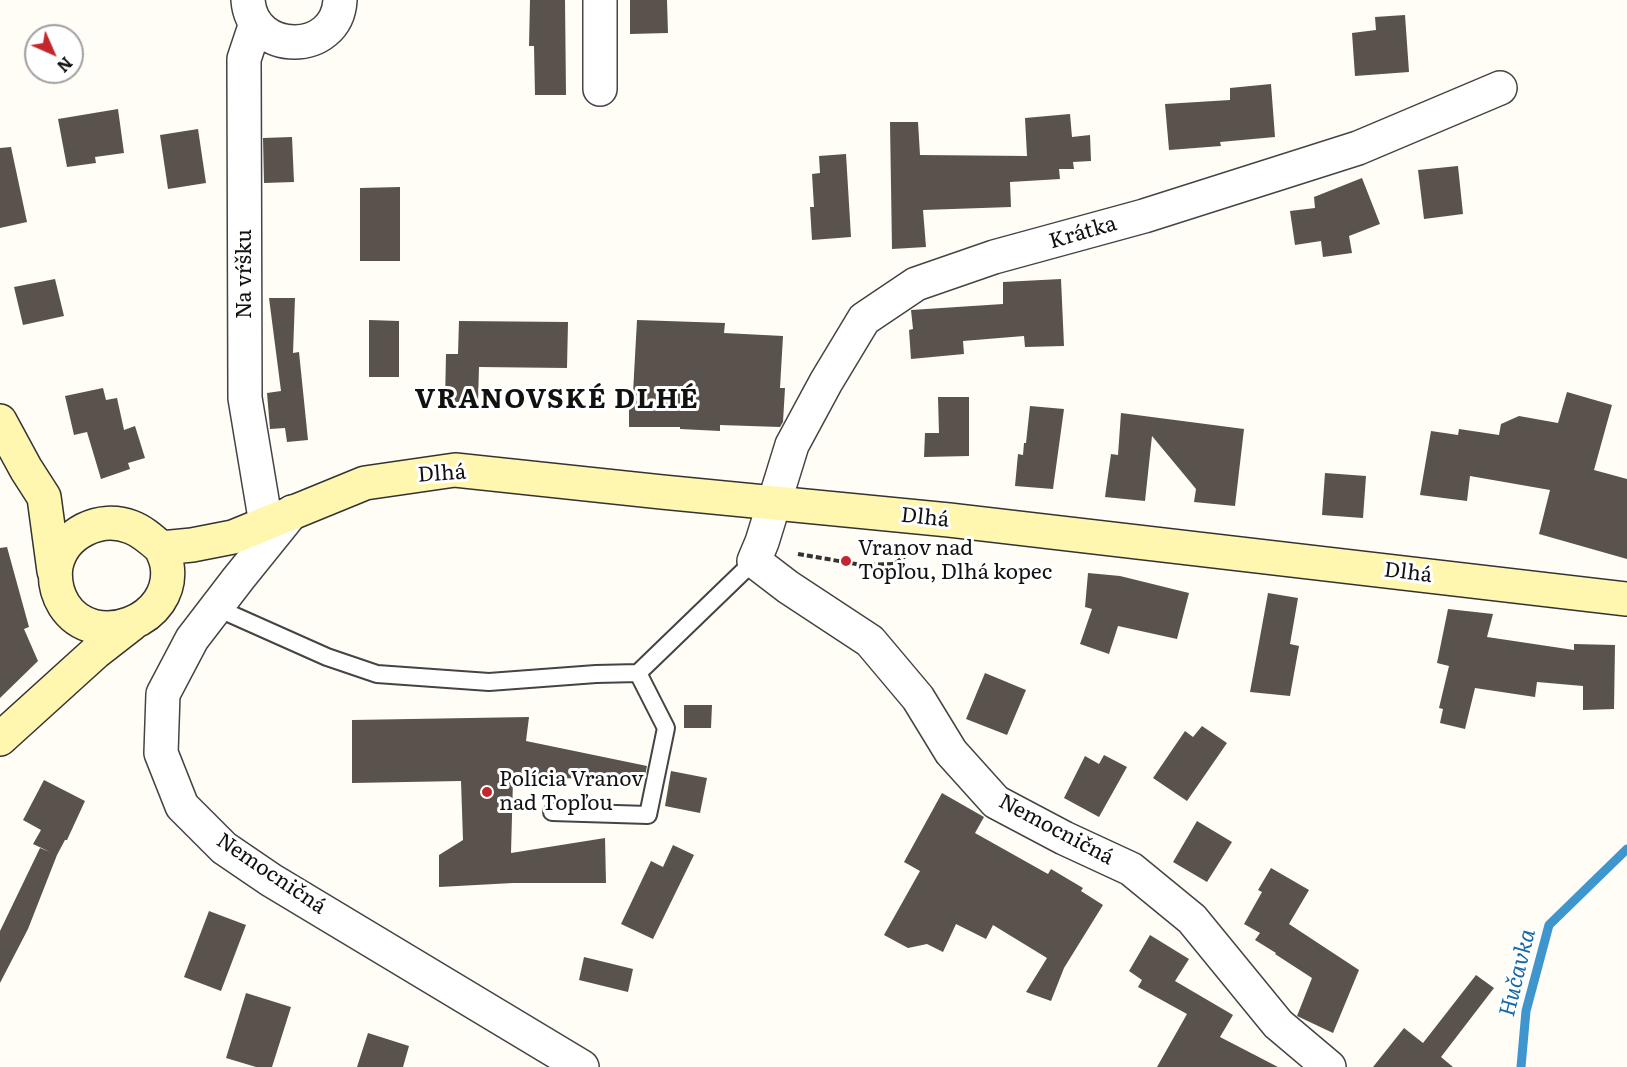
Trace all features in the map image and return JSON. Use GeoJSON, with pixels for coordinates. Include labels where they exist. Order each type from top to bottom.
{"type":"FeatureCollection","features":[{"type":"Feature","properties":{"kind":"street"},"geometry":{"type":"LineString","coordinates":[[252,12],[268,36],[285,42],[302,43],[319,36],[332,24],[340,0]]}},
{"type":"Feature","properties":{"kind":"street"},"geometry":{"type":"LineString","coordinates":[[600,0],[600,89]]}},
{"type":"Feature","properties":{"kind":"street","name":"Na vŕšku"},"geometry":{"type":"LineString","coordinates":[[252,12],[244,59],[245,398],[279,518]]}},
{"type":"Feature","properties":{"kind":"street","name":"Krátka"},"geometry":{"type":"LineString","coordinates":[[774,502],[792,445],[864,319],[916,284],[994,257],[1144,216],[1358,148],[1500,88]]}},
{"type":"Feature","properties":{"kind":"street"},"geometry":{"type":"LineString","coordinates":[[0,421],[44,497],[56,587],[60,599],[76,620],[101,628],[118,628],[135,623]]}},
{"type":"Feature","properties":{"kind":"street","name":"Dlhá"},"geometry":{"type":"LineString","coordinates":[[233,537],[365,483],[455,470],[949,520],[1627,599]]}},
{"type":"Feature","properties":{"kind":"street"},"geometry":{"type":"LineString","coordinates":[[44,497],[74,511],[130,527],[147,536],[161,548],[167,564],[168,578],[163,595]]}},
{"type":"Feature","properties":{"kind":"street"},"geometry":{"type":"LineString","coordinates":[[753,561],[762,542],[774,502]]}},
{"type":"Feature","properties":{"kind":"street"},"geometry":{"type":"LineString","coordinates":[[238,579],[279,518]]}},
{"type":"Feature","properties":{"kind":"street"},"geometry":{"type":"LineString","coordinates":[[55,574],[59,554],[71,537],[90,527],[110,523]]}},
{"type":"Feature","properties":{"kind":"street"},"geometry":{"type":"LineString","coordinates":[[161,548],[233,537],[247,541],[250,551],[238,579]]}},
{"type":"Feature","properties":{"kind":"street"},"geometry":{"type":"LineString","coordinates":[[0,739],[70,674],[153,609],[163,595],[194,567],[233,537]]}},
{"type":"Feature","properties":{"kind":"street","name":"Nemocničná"},"geometry":{"type":"LineString","coordinates":[[753,561],[788,587],[870,640],[918,698],[951,752],[996,802],[1064,838],[1131,869],[1192,919],[1278,1024],[1329,1067]]}},
{"type":"Feature","properties":{"kind":"street","name":"Nemocničná"},"geometry":{"type":"LineString","coordinates":[[238,579],[229,614],[192,639],[163,694],[161,753],[182,806],[224,848],[271,880],[582,1067]]}},
{"type":"Feature","properties":{"kind":"street"},"geometry":{"type":"LineString","coordinates":[[70,674],[77,645],[76,620]]}},
{"type":"Feature","properties":{"kind":"lane"},"geometry":{"type":"LineString","coordinates":[[229,614],[327,657],[377,674],[489,682],[638,673],[753,561]]}},
{"type":"Feature","properties":{"kind":"lane"},"geometry":{"type":"LineString","coordinates":[[552,812],[648,815],[666,728],[638,673]]}},
{"type":"Feature","properties":{"kind":"path"},"geometry":{"type":"LineString","coordinates":[[792,553],[862,565],[894,564],[918,547]]}},
{"type":"Feature","properties":{"kind":"building"},"geometry":{"type":"Polygon","coordinates":[[[530,0],[565,0],[566,95],[535,95],[534,46],[529,46],[530,0]]]}},
{"type":"Feature","properties":{"kind":"building"},"geometry":{"type":"Polygon","coordinates":[[[630,0],[667,0],[668,33],[630,34],[630,0]]]}},
{"type":"Feature","properties":{"kind":"building"},"geometry":{"type":"Polygon","coordinates":[[[1405,15],[1409,72],[1355,76],[1352,33],[1376,30],[1375,17],[1405,15]]]}},
{"type":"Feature","properties":{"kind":"building"},"geometry":{"type":"Polygon","coordinates":[[[1271,84],[1275,137],[1220,142],[1221,146],[1169,150],[1165,104],[1230,100],[1230,88],[1271,84]]]}},
{"type":"Feature","properties":{"kind":"building"},"geometry":{"type":"Polygon","coordinates":[[[118,109],[124,153],[95,157],[96,163],[67,167],[58,119],[118,109]]]}},
{"type":"Feature","properties":{"kind":"building"},"geometry":{"type":"Polygon","coordinates":[[[1070,114],[1072,137],[1090,135],[1091,161],[1073,162],[1074,169],[1059,169],[1060,179],[1010,182],[1011,207],[923,210],[926,247],[892,249],[890,122],[918,122],[920,155],[1027,156],[1025,118],[1070,114]]]}},
{"type":"Feature","properties":{"kind":"building"},"geometry":{"type":"Polygon","coordinates":[[[198,129],[206,183],[168,189],[160,135],[198,129]]]}},
{"type":"Feature","properties":{"kind":"building"},"geometry":{"type":"Polygon","coordinates":[[[292,137],[294,182],[264,183],[263,138],[292,137]]]}},
{"type":"Feature","properties":{"kind":"building"},"geometry":{"type":"Polygon","coordinates":[[[11,147],[27,222],[0,228],[0,148],[11,147]]]}},
{"type":"Feature","properties":{"kind":"building"},"geometry":{"type":"Polygon","coordinates":[[[846,154],[851,237],[812,240],[810,207],[814,207],[812,174],[820,173],[819,156],[846,154]]]}},
{"type":"Feature","properties":{"kind":"building"},"geometry":{"type":"Polygon","coordinates":[[[1458,166],[1463,214],[1424,219],[1418,170],[1458,166]]]}},
{"type":"Feature","properties":{"kind":"building"},"geometry":{"type":"Polygon","coordinates":[[[1362,178],[1380,224],[1349,236],[1352,253],[1323,257],[1321,241],[1295,245],[1290,211],[1315,208],[1314,197],[1362,178]]]}},
{"type":"Feature","properties":{"kind":"building"},"geometry":{"type":"Polygon","coordinates":[[[400,187],[400,261],[360,261],[360,188],[400,187]]]}},
{"type":"Feature","properties":{"kind":"building"},"geometry":{"type":"Polygon","coordinates":[[[55,279],[64,316],[23,325],[14,287],[55,279]]]}},
{"type":"Feature","properties":{"kind":"building"},"geometry":{"type":"Polygon","coordinates":[[[1061,279],[1064,346],[1025,347],[1024,336],[963,341],[964,354],[911,359],[909,330],[913,329],[911,310],[1003,304],[1003,282],[1061,279]]]}},
{"type":"Feature","properties":{"kind":"building"},"geometry":{"type":"Polygon","coordinates":[[[269,298],[295,298],[293,353],[299,352],[308,440],[287,442],[285,428],[270,429],[267,393],[281,391],[269,298]]]}},
{"type":"Feature","properties":{"kind":"building"},"geometry":{"type":"Polygon","coordinates":[[[369,320],[399,321],[399,377],[369,377],[369,320]]]}},
{"type":"Feature","properties":{"kind":"building"},"geometry":{"type":"Polygon","coordinates":[[[637,320],[725,323],[724,333],[783,336],[780,388],[785,388],[783,422],[780,427],[720,425],[720,431],[680,429],[680,427],[629,427],[629,393],[633,393],[637,320]]]}},
{"type":"Feature","properties":{"kind":"building"},"geometry":{"type":"Polygon","coordinates":[[[459,321],[568,322],[567,368],[479,367],[478,402],[445,402],[446,354],[458,354],[459,321]]]}},
{"type":"Feature","properties":{"kind":"building"},"geometry":{"type":"Polygon","coordinates":[[[103,388],[106,400],[117,398],[124,430],[135,426],[145,458],[128,463],[130,469],[101,479],[87,432],[74,435],[65,396],[103,388]]]}},
{"type":"Feature","properties":{"kind":"building"},"geometry":{"type":"Polygon","coordinates":[[[1567,392],[1612,405],[1594,470],[1627,479],[1627,559],[1539,534],[1550,490],[1470,476],[1467,501],[1420,495],[1431,431],[1458,435],[1459,429],[1499,435],[1501,424],[1519,416],[1558,423],[1567,392]]]}},
{"type":"Feature","properties":{"kind":"building"},"geometry":{"type":"Polygon","coordinates":[[[938,397],[969,397],[969,456],[924,457],[925,433],[939,433],[938,397]]]}},
{"type":"Feature","properties":{"kind":"building"},"geometry":{"type":"Polygon","coordinates":[[[1030,406],[1064,409],[1053,489],[1015,486],[1018,454],[1023,455],[1024,443],[1026,443],[1030,406]]]}},
{"type":"Feature","properties":{"kind":"building"},"geometry":{"type":"Polygon","coordinates":[[[1121,413],[1244,429],[1235,506],[1194,502],[1196,489],[1152,436],[1145,501],[1105,497],[1111,454],[1118,455],[1121,413]]]}},
{"type":"Feature","properties":{"kind":"building"},"geometry":{"type":"Polygon","coordinates":[[[1325,473],[1366,476],[1363,518],[1322,515],[1325,473]]]}},
{"type":"Feature","properties":{"kind":"building"},"geometry":{"type":"Polygon","coordinates":[[[7,547],[29,627],[24,629],[38,661],[0,698],[0,548],[7,547]]]}},
{"type":"Feature","properties":{"kind":"building"},"geometry":{"type":"Polygon","coordinates":[[[1088,573],[1120,576],[1189,593],[1177,639],[1118,626],[1109,654],[1080,644],[1092,609],[1085,607],[1088,573]]]}},
{"type":"Feature","properties":{"kind":"building"},"geometry":{"type":"Polygon","coordinates":[[[1268,593],[1298,598],[1290,644],[1299,646],[1290,696],[1250,692],[1268,593]]]}},
{"type":"Feature","properties":{"kind":"building"},"geometry":{"type":"Polygon","coordinates":[[[1448,609],[1493,614],[1487,637],[1574,650],[1574,644],[1615,645],[1614,709],[1583,710],[1583,686],[1537,682],[1535,697],[1475,688],[1465,729],[1440,723],[1443,709],[1439,708],[1449,666],[1437,663],[1448,609]]]}},
{"type":"Feature","properties":{"kind":"building"},"geometry":{"type":"Polygon","coordinates":[[[985,673],[1026,690],[1007,735],[966,719],[985,673]]]}},
{"type":"Feature","properties":{"kind":"building"},"geometry":{"type":"Polygon","coordinates":[[[684,705],[712,705],[711,728],[684,728],[684,705]]]}},
{"type":"Feature","properties":{"kind":"building","name":"Polícia Vranov nad Topľou"},"geometry":{"type":"Polygon","coordinates":[[[529,717],[526,741],[647,766],[645,776],[513,780],[511,853],[605,838],[606,883],[513,883],[439,887],[439,855],[463,840],[461,781],[352,783],[352,720],[529,717]]]}},
{"type":"Feature","properties":{"kind":"building"},"geometry":{"type":"Polygon","coordinates":[[[1202,726],[1227,743],[1187,801],[1153,778],[1185,731],[1193,737],[1202,726]]]}},
{"type":"Feature","properties":{"kind":"building"},"geometry":{"type":"Polygon","coordinates":[[[1104,755],[1127,767],[1099,817],[1064,798],[1085,756],[1099,764],[1104,755]]]}},
{"type":"Feature","properties":{"kind":"building"},"geometry":{"type":"Polygon","coordinates":[[[671,771],[707,778],[700,813],[665,806],[671,771]]]}},
{"type":"Feature","properties":{"kind":"building"},"geometry":{"type":"Polygon","coordinates":[[[44,780],[85,801],[67,840],[57,855],[28,929],[0,983],[0,931],[40,848],[50,852],[33,844],[41,830],[23,820],[44,780]]]}},
{"type":"Feature","properties":{"kind":"building"},"geometry":{"type":"Polygon","coordinates":[[[942,793],[984,817],[975,833],[1048,874],[1051,869],[1083,888],[1081,891],[1103,905],[1064,968],[1051,1001],[1026,992],[1047,958],[993,925],[986,939],[956,924],[943,952],[927,944],[908,948],[884,935],[920,871],[904,862],[942,793]]]}},
{"type":"Feature","properties":{"kind":"building"},"geometry":{"type":"Polygon","coordinates":[[[1197,821],[1232,842],[1207,882],[1173,862],[1197,821]]]}},
{"type":"Feature","properties":{"kind":"building"},"geometry":{"type":"Polygon","coordinates":[[[673,845],[694,855],[653,939],[621,924],[651,861],[663,867],[673,845]]]}},
{"type":"Feature","properties":{"kind":"building"},"geometry":{"type":"Polygon","coordinates":[[[1271,868],[1309,890],[1289,924],[1359,970],[1333,1033],[1297,1016],[1312,978],[1255,940],[1260,933],[1244,924],[1262,892],[1258,890],[1271,868]]]}},
{"type":"Feature","properties":{"kind":"building"},"geometry":{"type":"Polygon","coordinates":[[[209,911],[246,925],[221,991],[184,977],[209,911]]]}},
{"type":"Feature","properties":{"kind":"building"},"geometry":{"type":"Polygon","coordinates":[[[1150,935],[1189,959],[1175,981],[1233,1015],[1220,1037],[1278,1067],[1157,1067],[1187,1014],[1138,987],[1142,980],[1129,971],[1150,935]]]}},
{"type":"Feature","properties":{"kind":"building"},"geometry":{"type":"Polygon","coordinates":[[[584,957],[633,969],[628,992],[579,980],[584,957]]]}},
{"type":"Feature","properties":{"kind":"building"},"geometry":{"type":"Polygon","coordinates":[[[1476,975],[1494,988],[1441,1057],[1453,1067],[1373,1067],[1404,1028],[1423,1043],[1476,975]]]}},
{"type":"Feature","properties":{"kind":"building"},"geometry":{"type":"Polygon","coordinates":[[[246,993],[291,1007],[272,1067],[256,1067],[226,1058],[246,993]]]}},
{"type":"Feature","properties":{"kind":"building"},"geometry":{"type":"Polygon","coordinates":[[[368,1033],[409,1046],[403,1067],[357,1067],[368,1033]]]}},
{"type":"Feature","properties":{"kind":"waterway","name":"Hučavka"},"geometry":{"type":"LineString","coordinates":[[1521,1067],[1526,1011],[1549,925],[1627,849]]}},
{"type":"Feature","properties":{"kind":"place","name":"Vranov nad Topľou, Dlhá kopec"},"geometry":{"type":"Point","coordinates":[846,561]}},
{"type":"Feature","properties":{"kind":"place","name":"Polícia Vranov nad Topľou"},"geometry":{"type":"Point","coordinates":[487,792]}},
{"type":"Feature","properties":{"kind":"district","name":"VRANOVSKÉ DLHÉ"},"geometry":{"type":"Point","coordinates":[557,400]}}]}
